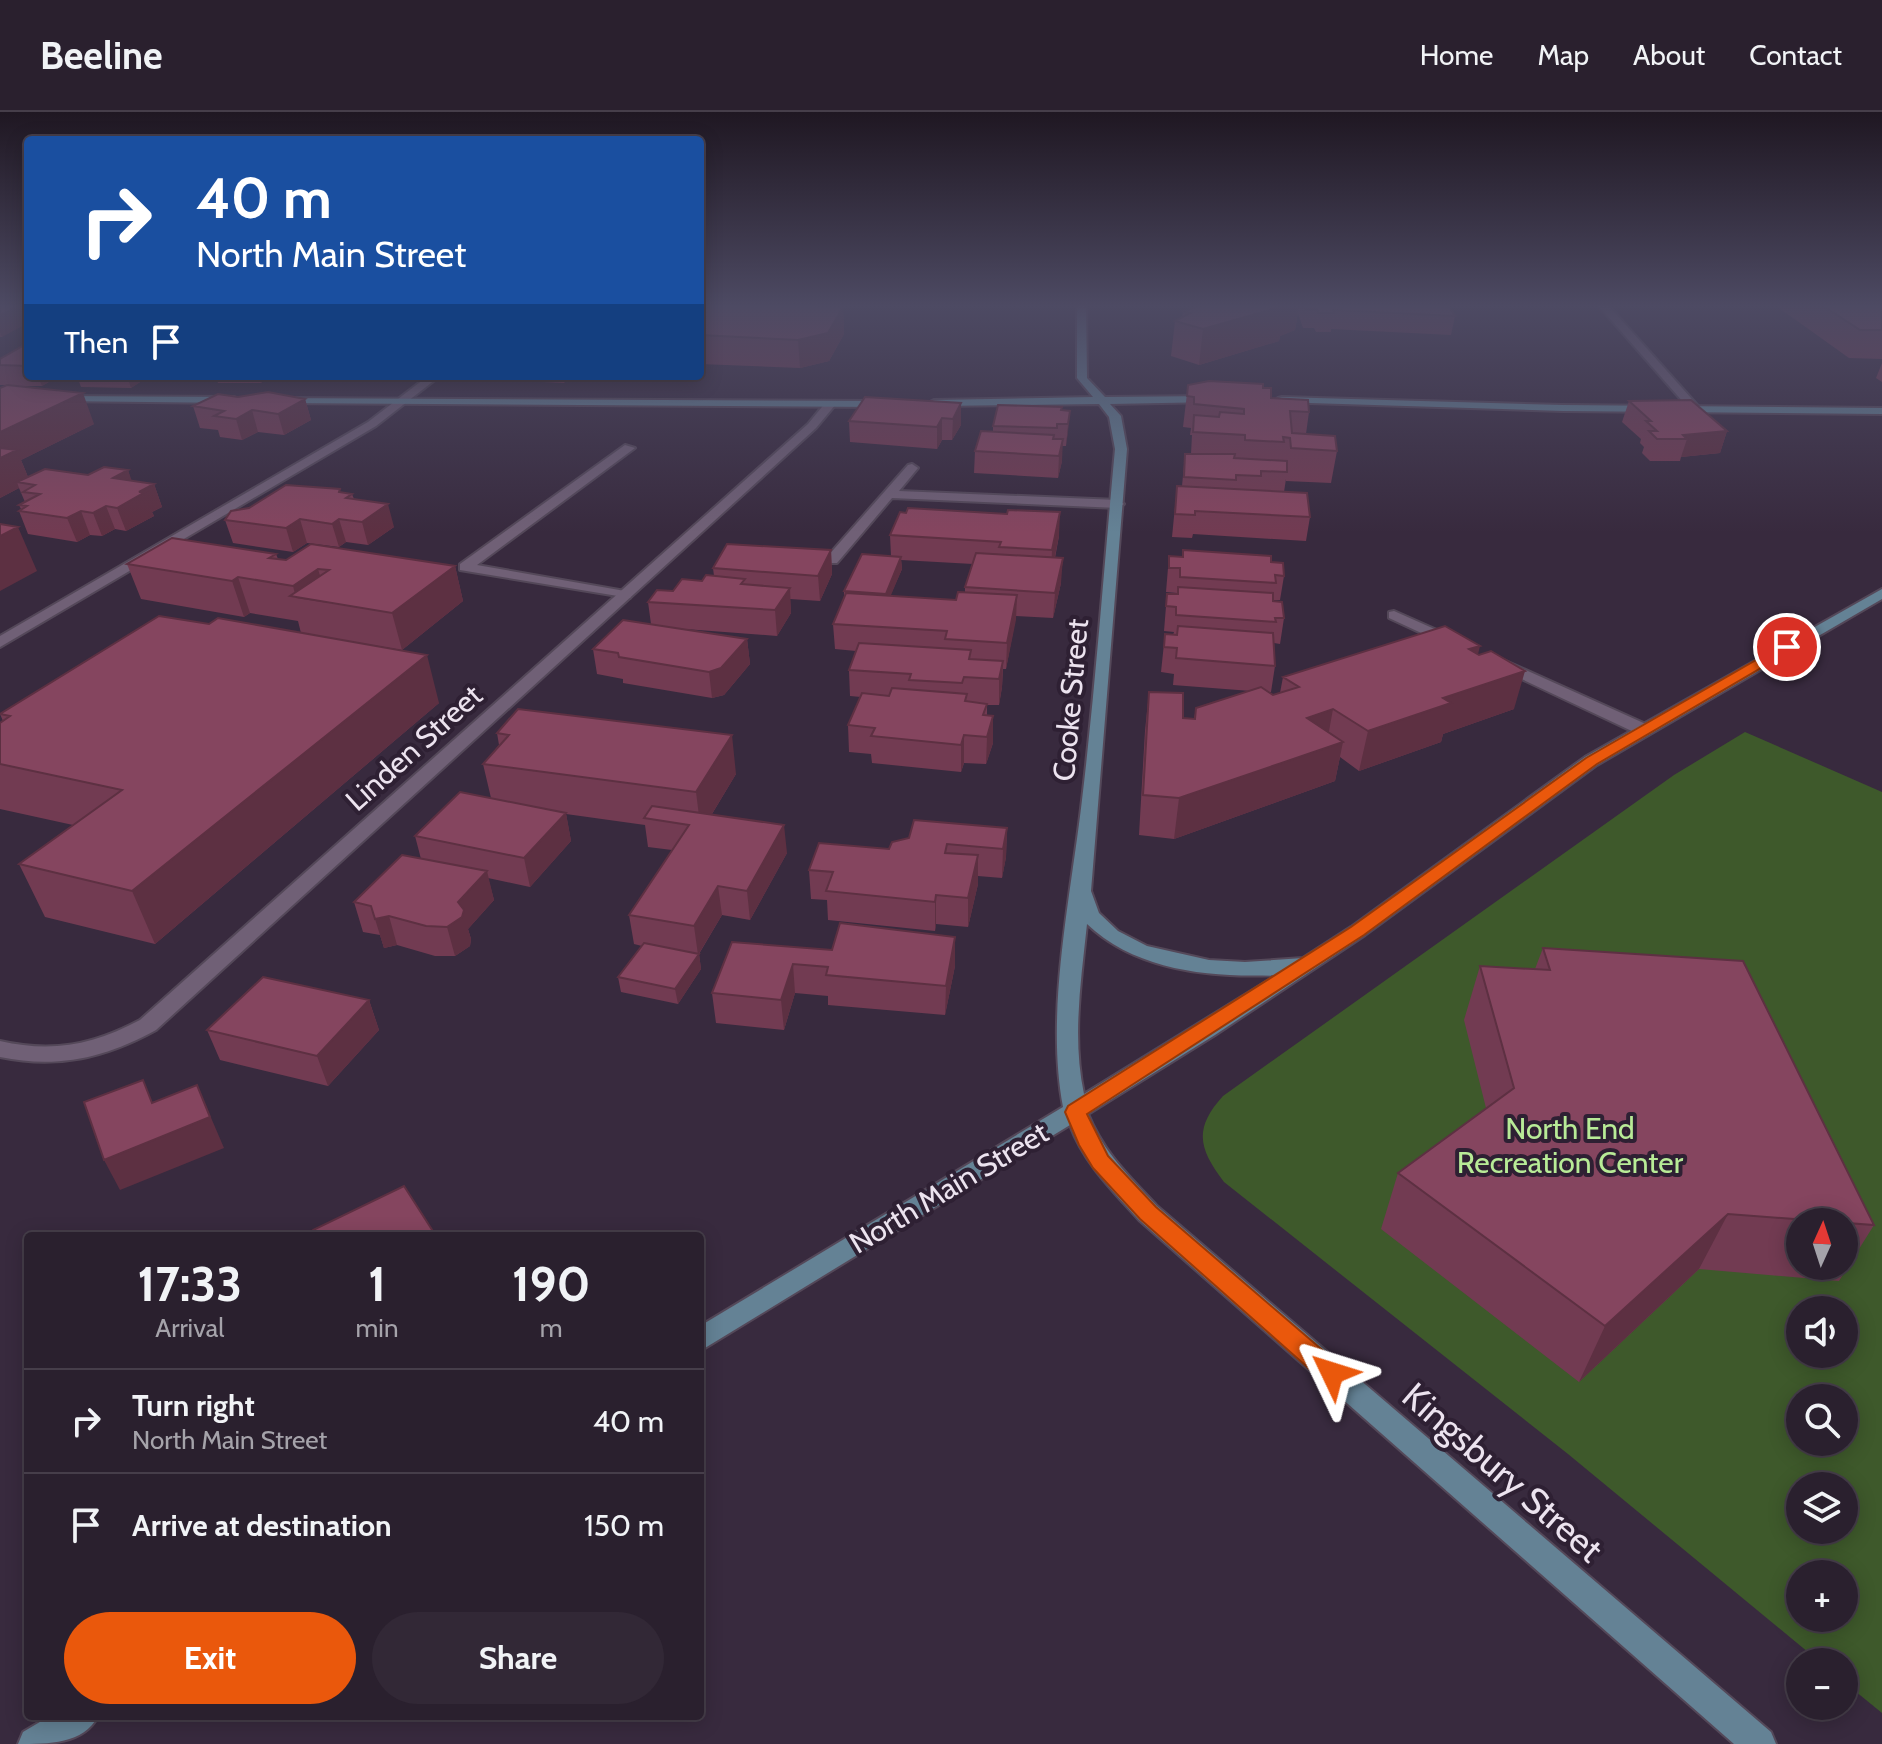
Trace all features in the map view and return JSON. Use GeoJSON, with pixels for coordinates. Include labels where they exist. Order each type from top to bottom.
{"type":"FeatureCollection","features":[{"type":"Feature","properties":{"kind":"main road","name":"Cooke Street"},"geometry":{"type":"LineString","coordinates":[[1076,1112],[1069,1087],[1066,1026],[1093,780],[1121,449],[1117,421],[1084,381]]}},
{"type":"Feature","properties":{"kind":"main road"},"geometry":{"type":"LineString","coordinates":[[47,398],[250,400]]}},
{"type":"Feature","properties":{"kind":"main road"},"geometry":{"type":"LineString","coordinates":[[922,403],[1230,399]]}},
{"type":"Feature","properties":{"kind":"main road"},"geometry":{"type":"LineString","coordinates":[[266,400],[906,404]]}},
{"type":"Feature","properties":{"kind":"main road"},"geometry":{"type":"LineString","coordinates":[[1261,400],[1882,411]]}},
{"type":"Feature","properties":{"kind":"main road","name":"North Main Street"},"geometry":{"type":"LineString","coordinates":[[704,1338],[1076,1112],[1320,957],[1542,794],[1642,729],[1882,593]]}},
{"type":"Feature","properties":{"kind":"main road"},"geometry":{"type":"LineString","coordinates":[[1080,882],[1082,901],[1095,922],[1120,940],[1151,954],[1197,965],[1246,971],[1287,968],[1320,957]]}},
{"type":"Feature","properties":{"kind":"main road","name":"Kingsbury Street"},"geometry":{"type":"LineString","coordinates":[[1076,1112],[1089,1145],[1101,1162],[1148,1213],[1759,1744]]}},
{"type":"Feature","properties":{"kind":"main road"},"geometry":{"type":"LineString","coordinates":[[35,1744],[74,1720]]}},
{"type":"Feature","properties":{"kind":"street"},"geometry":{"type":"LineString","coordinates":[[0,642],[372,424],[429,381]]}},
{"type":"Feature","properties":{"kind":"street"},"geometry":{"type":"LineString","coordinates":[[1670,381],[1695,409]]}},
{"type":"Feature","properties":{"kind":"street","name":"Linden Street"},"geometry":{"type":"LineString","coordinates":[[0,1049],[49,1058],[75,1056],[112,1045],[148,1025],[812,426],[830,404]]}},
{"type":"Feature","properties":{"kind":"street"},"geometry":{"type":"LineString","coordinates":[[625,595],[465,567],[629,448]]}},
{"type":"Feature","properties":{"kind":"street"},"geometry":{"type":"LineString","coordinates":[[832,560],[912,468]]}},
{"type":"Feature","properties":{"kind":"street"},"geometry":{"type":"LineString","coordinates":[[889,494],[1118,504]]}},
{"type":"Feature","properties":{"kind":"street"},"geometry":{"type":"LineString","coordinates":[[1394,615],[1642,729]]}},
{"type":"Feature","properties":{"kind":"green space","name":"North End Recreation Center"},"geometry":{"type":"Polygon","coordinates":[[[1745,732],[1882,792],[1882,1713],[1858,1693],[1858,1648],[1803,1648],[1568,1454],[1224,1182],[1209,1159],[1203,1139],[1207,1119],[1223,1096],[1674,775],[1745,732]]]}},
{"type":"Feature","properties":{"kind":"building"},"geometry":{"type":"Polygon","coordinates":[[[1208,381],[1263,384],[1263,388],[1271,388],[1271,398],[1308,400],[1309,412],[1290,411],[1292,433],[1335,436],[1337,451],[1291,448],[1290,438],[1283,437],[1284,442],[1245,440],[1245,435],[1193,432],[1194,415],[1219,417],[1220,412],[1244,414],[1244,409],[1194,404],[1194,397],[1187,396],[1188,385],[1208,381]]]}},
{"type":"Feature","properties":{"kind":"building"},"geometry":{"type":"Polygon","coordinates":[[[7,385],[83,393],[0,432],[0,388],[7,385]]]}},
{"type":"Feature","properties":{"kind":"building"},"geometry":{"type":"Polygon","coordinates":[[[268,392],[305,399],[278,414],[252,410],[236,419],[214,416],[224,411],[193,406],[218,394],[238,397],[268,392]]]}},
{"type":"Feature","properties":{"kind":"building"},"geometry":{"type":"Polygon","coordinates":[[[865,397],[961,403],[953,419],[942,418],[937,427],[849,421],[865,397]]]}},
{"type":"Feature","properties":{"kind":"building"},"geometry":{"type":"Polygon","coordinates":[[[1691,400],[1727,431],[1683,435],[1687,439],[1657,439],[1649,431],[1657,431],[1646,421],[1651,421],[1629,401],[1691,400]]]}},
{"type":"Feature","properties":{"kind":"building"},"geometry":{"type":"Polygon","coordinates":[[[998,405],[1062,407],[1061,410],[1070,411],[1068,424],[1057,424],[1057,428],[993,426],[998,405]]]}},
{"type":"Feature","properties":{"kind":"building"},"geometry":{"type":"Polygon","coordinates":[[[981,431],[1054,435],[1053,439],[1063,439],[1059,456],[975,451],[981,431]]]}},
{"type":"Feature","properties":{"kind":"building"},"geometry":{"type":"Polygon","coordinates":[[[0,448],[17,450],[0,458],[0,448]]]}},
{"type":"Feature","properties":{"kind":"building"},"geometry":{"type":"Polygon","coordinates":[[[1185,454],[1235,454],[1234,458],[1287,461],[1287,472],[1261,471],[1261,476],[1236,475],[1236,480],[1184,477],[1185,454]]]}},
{"type":"Feature","properties":{"kind":"building"},"geometry":{"type":"Polygon","coordinates":[[[104,467],[128,470],[113,478],[154,484],[117,508],[106,506],[93,513],[81,511],[67,518],[19,511],[27,506],[19,505],[40,494],[23,492],[35,485],[17,482],[45,469],[88,475],[104,467]]]}},
{"type":"Feature","properties":{"kind":"building"},"geometry":{"type":"Polygon","coordinates":[[[286,485],[340,489],[339,492],[352,494],[346,498],[388,504],[362,522],[339,519],[332,524],[300,519],[286,528],[225,520],[231,511],[249,508],[286,485]]]}},
{"type":"Feature","properties":{"kind":"building"},"geometry":{"type":"Polygon","coordinates":[[[1177,486],[1307,493],[1310,517],[1195,511],[1195,515],[1175,514],[1177,486]]]}},
{"type":"Feature","properties":{"kind":"building"},"geometry":{"type":"Polygon","coordinates":[[[908,508],[1007,514],[1008,510],[1060,512],[1052,550],[999,547],[1001,542],[890,535],[900,512],[906,513],[908,508]]]}},
{"type":"Feature","properties":{"kind":"building"},"geometry":{"type":"Polygon","coordinates":[[[0,524],[18,527],[0,536],[0,524]]]}},
{"type":"Feature","properties":{"kind":"building"},"geometry":{"type":"Polygon","coordinates":[[[172,538],[276,554],[269,558],[286,560],[311,544],[455,566],[392,613],[290,596],[329,570],[318,569],[293,586],[238,577],[232,581],[127,564],[172,538]]]}},
{"type":"Feature","properties":{"kind":"building"},"geometry":{"type":"Polygon","coordinates":[[[727,544],[831,550],[818,576],[713,568],[727,544]]]}},
{"type":"Feature","properties":{"kind":"building"},"geometry":{"type":"Polygon","coordinates":[[[1183,550],[1271,556],[1271,562],[1283,563],[1284,576],[1275,575],[1276,583],[1180,577],[1180,568],[1169,568],[1169,556],[1183,557],[1183,550]]]}},
{"type":"Feature","properties":{"kind":"building"},"geometry":{"type":"Polygon","coordinates":[[[976,553],[1063,558],[1055,593],[965,587],[976,553]]]}},
{"type":"Feature","properties":{"kind":"building"},"geometry":{"type":"Polygon","coordinates":[[[862,554],[901,557],[886,594],[844,591],[862,554]]]}},
{"type":"Feature","properties":{"kind":"building"},"geometry":{"type":"Polygon","coordinates":[[[706,575],[745,579],[741,584],[790,588],[775,610],[648,602],[657,590],[673,591],[682,579],[702,581],[706,575]]]}},
{"type":"Feature","properties":{"kind":"building"},"geometry":{"type":"Polygon","coordinates":[[[1178,587],[1273,593],[1273,601],[1282,602],[1284,618],[1275,618],[1276,622],[1176,615],[1176,607],[1166,606],[1167,594],[1178,594],[1178,587]]]}},
{"type":"Feature","properties":{"kind":"building"},"geometry":{"type":"Polygon","coordinates":[[[958,592],[1017,595],[1007,643],[945,639],[947,631],[833,624],[846,593],[956,600],[958,592]]]}},
{"type":"Feature","properties":{"kind":"building"},"geometry":{"type":"Polygon","coordinates":[[[159,616],[209,624],[218,618],[427,655],[132,891],[19,864],[122,790],[0,764],[0,723],[10,716],[0,714],[159,616]]]}},
{"type":"Feature","properties":{"kind":"building"},"geometry":{"type":"Polygon","coordinates":[[[623,620],[747,639],[721,668],[709,672],[619,657],[618,653],[593,649],[623,620]]]}},
{"type":"Feature","properties":{"kind":"building"},"geometry":{"type":"Polygon","coordinates":[[[1178,626],[1273,633],[1275,666],[1176,658],[1177,648],[1164,647],[1165,634],[1177,635],[1178,626]]]}},
{"type":"Feature","properties":{"kind":"building"},"geometry":{"type":"Polygon","coordinates":[[[1445,626],[1480,646],[1469,649],[1479,655],[1491,651],[1525,671],[1443,698],[1451,703],[1368,731],[1333,709],[1307,718],[1343,742],[1179,798],[1143,795],[1149,692],[1183,693],[1183,718],[1195,719],[1196,708],[1261,687],[1273,695],[1299,687],[1283,677],[1445,626]]]}},
{"type":"Feature","properties":{"kind":"building"},"geometry":{"type":"Polygon","coordinates":[[[859,643],[971,650],[969,659],[1003,661],[999,679],[964,677],[962,683],[909,680],[911,674],[849,670],[859,643]]]}},
{"type":"Feature","properties":{"kind":"building"},"geometry":{"type":"Polygon","coordinates":[[[892,688],[967,694],[965,701],[987,704],[983,715],[993,716],[987,737],[964,735],[961,745],[871,736],[875,728],[848,725],[862,693],[889,696],[892,688]]]}},
{"type":"Feature","properties":{"kind":"building"},"geometry":{"type":"Polygon","coordinates":[[[518,709],[732,735],[696,792],[483,764],[509,735],[497,733],[518,709]]]}},
{"type":"Feature","properties":{"kind":"building"},"geometry":{"type":"Polygon","coordinates":[[[460,792],[566,813],[524,858],[415,836],[460,792]]]}},
{"type":"Feature","properties":{"kind":"building"},"geometry":{"type":"Polygon","coordinates":[[[652,806],[784,825],[747,891],[718,886],[694,926],[629,915],[689,825],[644,818],[652,806]]]}},
{"type":"Feature","properties":{"kind":"building"},"geometry":{"type":"Polygon","coordinates":[[[914,820],[1007,828],[1003,849],[947,844],[945,853],[978,855],[968,898],[936,895],[935,902],[826,891],[833,872],[809,870],[819,843],[889,849],[892,842],[909,838],[914,820]]]}},
{"type":"Feature","properties":{"kind":"building"},"geometry":{"type":"Polygon","coordinates":[[[402,855],[487,871],[458,902],[464,910],[462,917],[447,927],[426,926],[389,916],[375,919],[371,906],[354,902],[402,855]]]}},
{"type":"Feature","properties":{"kind":"building"},"geometry":{"type":"Polygon","coordinates":[[[840,923],[955,937],[946,986],[826,975],[828,967],[793,964],[781,1000],[712,993],[732,942],[832,950],[840,923]]]}},
{"type":"Feature","properties":{"kind":"building"},"geometry":{"type":"Polygon","coordinates":[[[644,943],[699,954],[675,989],[618,977],[644,943]]]}},
{"type":"Feature","properties":{"kind":"building"},"geometry":{"type":"Polygon","coordinates":[[[1543,948],[1743,961],[1874,1225],[1858,1224],[1858,1208],[1786,1208],[1786,1218],[1728,1214],[1605,1326],[1398,1173],[1514,1088],[1480,966],[1550,970],[1543,948]]]}},
{"type":"Feature","properties":{"kind":"building"},"geometry":{"type":"Polygon","coordinates":[[[263,977],[369,1000],[317,1056],[207,1030],[263,977]]]}},
{"type":"Feature","properties":{"kind":"building"},"geometry":{"type":"Polygon","coordinates":[[[143,1080],[152,1103],[197,1085],[210,1117],[104,1160],[84,1102],[143,1080]]]}},
{"type":"Feature","properties":{"kind":"building"},"geometry":{"type":"Polygon","coordinates":[[[404,1186],[433,1232],[311,1232],[404,1186]]]}},
{"type":"Feature","properties":{"kind":"route"},"geometry":{"type":"LineString","coordinates":[[1332,1373],[1148,1213],[1101,1162],[1089,1145],[1076,1112],[1358,931],[1591,761],[1787,647]]}}]}
